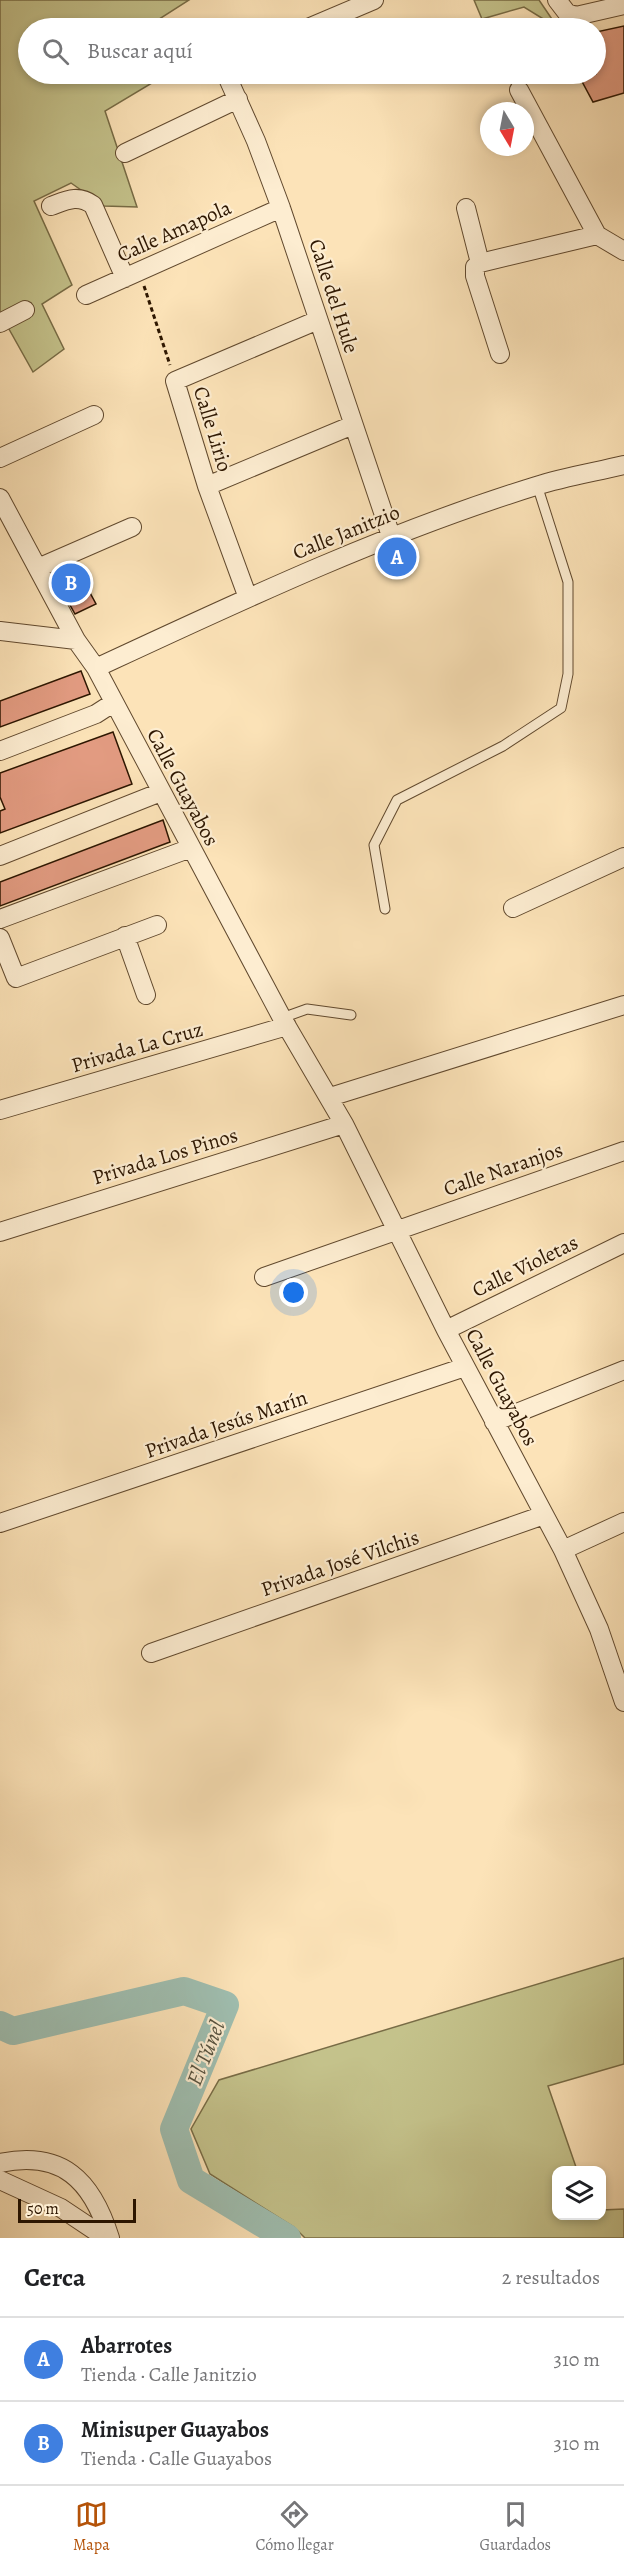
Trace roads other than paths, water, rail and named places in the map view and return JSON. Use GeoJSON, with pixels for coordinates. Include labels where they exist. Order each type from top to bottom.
{"type":"FeatureCollection","features":[{"type":"Feature","properties":{"kind":"street"},"geometry":{"type":"LineString","coordinates":[[332,18],[374,0]]}},
{"type":"Feature","properties":{"kind":"street"},"geometry":{"type":"LineString","coordinates":[[557,0],[567,13],[576,16],[624,5]]}},
{"type":"Feature","properties":{"kind":"street","name":"Calle del Hule"},"geometry":{"type":"LineString","coordinates":[[231,84],[281,208],[391,536]]}},
{"type":"Feature","properties":{"kind":"street"},"geometry":{"type":"LineString","coordinates":[[519,90],[597,235],[624,251]]}},
{"type":"Feature","properties":{"kind":"street"},"geometry":{"type":"LineString","coordinates":[[125,153],[238,99]]}},
{"type":"Feature","properties":{"kind":"street"},"geometry":{"type":"LineString","coordinates":[[51,206],[83,198],[93,205],[132,275]]}},
{"type":"Feature","properties":{"kind":"street","name":"Calle Amapola"},"geometry":{"type":"LineString","coordinates":[[86,295],[281,208]]}},
{"type":"Feature","properties":{"kind":"street"},"geometry":{"type":"LineString","coordinates":[[466,208],[480,263]]}},
{"type":"Feature","properties":{"kind":"street"},"geometry":{"type":"LineString","coordinates":[[500,354],[476,276],[476,267],[480,263],[597,235]]}},
{"type":"Feature","properties":{"kind":"street"},"geometry":{"type":"LineString","coordinates":[[0,323],[25,310]]}},
{"type":"Feature","properties":{"kind":"street","name":"Calle Lirio"},"geometry":{"type":"LineString","coordinates":[[248,598],[207,486],[175,381],[318,320]]}},
{"type":"Feature","properties":{"kind":"street"},"geometry":{"type":"LineString","coordinates":[[0,458],[94,415]]}},
{"type":"Feature","properties":{"kind":"street"},"geometry":{"type":"LineString","coordinates":[[207,486],[353,425]]}},
{"type":"Feature","properties":{"kind":"street","name":"Calle Janitzio"},"geometry":{"type":"LineString","coordinates":[[96,668],[248,598],[391,536],[537,485],[624,465]]}},
{"type":"Feature","properties":{"kind":"street","name":"Calle Guayabos"},"geometry":{"type":"LineString","coordinates":[[0,498],[76,640],[96,668],[112,703],[285,1022],[344,1124],[446,1330],[563,1550],[599,1629],[624,1702]]}},
{"type":"Feature","properties":{"kind":"street"},"geometry":{"type":"LineString","coordinates":[[38,568],[132,527]]}},
{"type":"Feature","properties":{"kind":"street"},"geometry":{"type":"LineString","coordinates":[[0,632],[76,640]]}},
{"type":"Feature","properties":{"kind":"street"},"geometry":{"type":"LineString","coordinates":[[0,751],[96,714],[112,703]]}},
{"type":"Feature","properties":{"kind":"street"},"geometry":{"type":"LineString","coordinates":[[0,856],[161,792]]}},
{"type":"Feature","properties":{"kind":"street"},"geometry":{"type":"LineString","coordinates":[[0,919],[191,849]]}},
{"type":"Feature","properties":{"kind":"street"},"geometry":{"type":"LineString","coordinates":[[513,908],[624,857]]}},
{"type":"Feature","properties":{"kind":"street"},"geometry":{"type":"LineString","coordinates":[[0,938],[16,978],[157,925]]}},
{"type":"Feature","properties":{"kind":"street"},"geometry":{"type":"LineString","coordinates":[[125,936],[146,995]]}},
{"type":"Feature","properties":{"kind":"street"},"geometry":{"type":"LineString","coordinates":[[330,1097],[624,1005]]}},
{"type":"Feature","properties":{"kind":"street","name":"Privada La Cruz"},"geometry":{"type":"LineString","coordinates":[[0,1110],[285,1022]]}},
{"type":"Feature","properties":{"kind":"street","name":"Privada Los Pinos"},"geometry":{"type":"LineString","coordinates":[[0,1232],[344,1124]]}},
{"type":"Feature","properties":{"kind":"street","name":"Calle Naranjos"},"geometry":{"type":"LineString","coordinates":[[264,1277],[624,1151]]}},
{"type":"Feature","properties":{"kind":"street","name":"Calle Violetas"},"geometry":{"type":"LineString","coordinates":[[446,1330],[624,1243]]}},
{"type":"Feature","properties":{"kind":"street","name":"Privada Jesús Marín"},"geometry":{"type":"LineString","coordinates":[[0,1523],[465,1366]]}},
{"type":"Feature","properties":{"kind":"street"},"geometry":{"type":"LineString","coordinates":[[494,1422],[624,1371]]}},
{"type":"Feature","properties":{"kind":"street","name":"Privada José Vilchis"},"geometry":{"type":"LineString","coordinates":[[151,1653],[544,1515]]}},
{"type":"Feature","properties":{"kind":"street"},"geometry":{"type":"LineString","coordinates":[[563,1550],[624,1522]]}},
{"type":"Feature","properties":{"kind":"street"},"geometry":{"type":"LineString","coordinates":[[0,2163],[21,2159],[54,2162],[81,2181],[103,2216],[108,2238]]}},
{"type":"Feature","properties":{"kind":"street"},"geometry":{"type":"LineString","coordinates":[[0,2180],[61,2208],[108,2238]]}},
{"type":"Feature","properties":{"kind":"lane"},"geometry":{"type":"LineString","coordinates":[[385,909],[374,845],[397,800],[503,746],[561,708],[568,674],[568,582],[537,485]]}},
{"type":"Feature","properties":{"kind":"lane"},"geometry":{"type":"LineString","coordinates":[[285,1022],[307,1009],[351,1015]]}},
{"type":"Feature","properties":{"kind":"waterway","name":"El Túnel"},"geometry":{"type":"LineString","coordinates":[[0,2025],[13,2031],[184,1991],[225,2005],[174,2129],[191,2180],[287,2238]]}},
{"type":"Feature","properties":{"kind":"place","name":"Abarrotes"},"geometry":{"type":"Point","coordinates":[397,557]}},
{"type":"Feature","properties":{"kind":"place","name":"Minisuper Guayabos"},"geometry":{"type":"Point","coordinates":[71,583]}}]}
